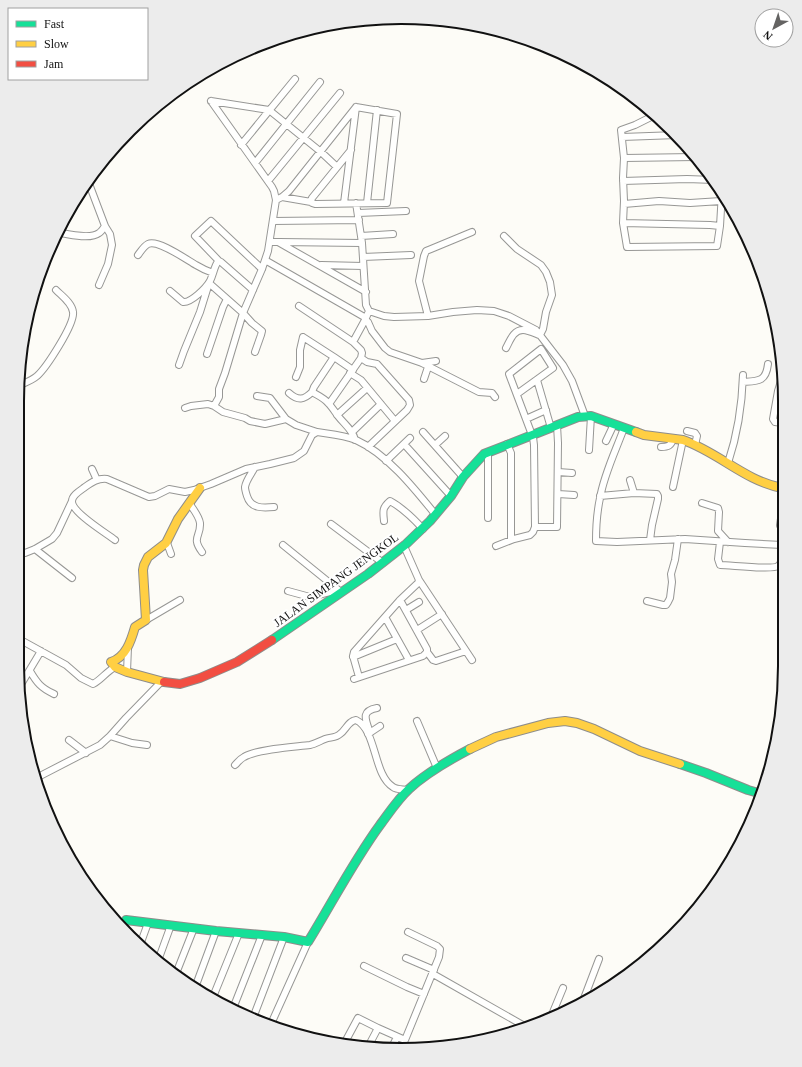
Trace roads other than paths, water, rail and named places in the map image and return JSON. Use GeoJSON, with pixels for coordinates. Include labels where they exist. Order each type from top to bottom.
{"type":"FeatureCollection","features":[{"type":"Feature","properties":{"kind":"street"},"geometry":{"type":"LineString","coordinates":[[241,145],[295,79]]}},
{"type":"Feature","properties":{"kind":"street"},"geometry":{"type":"LineString","coordinates":[[255,163],[320,82]]}},
{"type":"Feature","properties":{"kind":"street"},"geometry":{"type":"LineString","coordinates":[[268,181],[340,93]]}},
{"type":"Feature","properties":{"kind":"street"},"geometry":{"type":"LineString","coordinates":[[337,167],[321,152],[269,110],[211,101],[279,198],[312,202],[315,204],[387,203],[397,114],[356,107]]}},
{"type":"Feature","properties":{"kind":"street"},"geometry":{"type":"LineString","coordinates":[[344,203],[356,107]]}},
{"type":"Feature","properties":{"kind":"street"},"geometry":{"type":"LineString","coordinates":[[214,406],[219,397],[219,389],[243,313],[265,260],[279,198],[289,191],[356,107]]}},
{"type":"Feature","properties":{"kind":"street"},"geometry":{"type":"LineString","coordinates":[[367,203],[377,110]]}},
{"type":"Feature","properties":{"kind":"street"},"geometry":{"type":"LineString","coordinates":[[650,118],[621,130],[624,158],[623,223],[627,247],[717,246],[722,204]]}},
{"type":"Feature","properties":{"kind":"street"},"geometry":{"type":"LineString","coordinates":[[622,137],[669,135]]}},
{"type":"Feature","properties":{"kind":"street"},"geometry":{"type":"LineString","coordinates":[[312,202],[312,198],[351,150]]}},
{"type":"Feature","properties":{"kind":"street"},"geometry":{"type":"LineString","coordinates":[[624,158],[688,157]]}},
{"type":"Feature","properties":{"kind":"street"},"geometry":{"type":"LineString","coordinates":[[623,181],[706,180]]}},
{"type":"Feature","properties":{"kind":"street"},"geometry":{"type":"LineString","coordinates":[[91,188],[110,234],[112,245],[108,264],[99,285]]}},
{"type":"Feature","properties":{"kind":"street"},"geometry":{"type":"LineString","coordinates":[[624,204],[659,201],[690,203],[720,201]]}},
{"type":"Feature","properties":{"kind":"street"},"geometry":{"type":"LineString","coordinates":[[353,342],[366,319],[368,312],[366,305],[362,243],[356,203]]}},
{"type":"Feature","properties":{"kind":"street"},"geometry":{"type":"LineString","coordinates":[[358,212],[406,211]]}},
{"type":"Feature","properties":{"kind":"street"},"geometry":{"type":"LineString","coordinates":[[273,221],[359,220]]}},
{"type":"Feature","properties":{"kind":"street"},"geometry":{"type":"LineString","coordinates":[[253,290],[219,261],[195,236],[211,221],[262,269]]}},
{"type":"Feature","properties":{"kind":"street"},"geometry":{"type":"LineString","coordinates":[[623,223],[720,226]]}},
{"type":"Feature","properties":{"kind":"street"},"geometry":{"type":"LineString","coordinates":[[64,233],[93,236],[99,233],[106,226]]}},
{"type":"Feature","properties":{"kind":"street"},"geometry":{"type":"LineString","coordinates":[[428,316],[419,281],[426,251],[472,232]]}},
{"type":"Feature","properties":{"kind":"street"},"geometry":{"type":"LineString","coordinates":[[361,236],[393,234]]}},
{"type":"Feature","properties":{"kind":"street"},"geometry":{"type":"LineString","coordinates":[[504,236],[517,249],[541,265],[550,282],[552,294],[540,335]]}},
{"type":"Feature","properties":{"kind":"street"},"geometry":{"type":"LineString","coordinates":[[270,242],[362,243]]}},
{"type":"Feature","properties":{"kind":"street"},"geometry":{"type":"LineString","coordinates":[[278,242],[366,292]]}},
{"type":"Feature","properties":{"kind":"street"},"geometry":{"type":"LineString","coordinates":[[138,255],[148,244],[159,244],[212,273]]}},
{"type":"Feature","properties":{"kind":"street"},"geometry":{"type":"LineString","coordinates":[[363,258],[411,255]]}},
{"type":"Feature","properties":{"kind":"street"},"geometry":{"type":"LineString","coordinates":[[265,260],[366,319],[377,339],[390,352],[425,365],[479,392],[492,393],[495,397]]}},
{"type":"Feature","properties":{"kind":"street"},"geometry":{"type":"LineString","coordinates":[[179,365],[200,312],[212,273],[219,261]]}},
{"type":"Feature","properties":{"kind":"street"},"geometry":{"type":"LineString","coordinates":[[319,265],[363,266]]}},
{"type":"Feature","properties":{"kind":"street"},"geometry":{"type":"LineString","coordinates":[[170,291],[185,303],[209,283]]}},
{"type":"Feature","properties":{"kind":"street"},"geometry":{"type":"LineString","coordinates":[[209,283],[262,332],[255,352]]}},
{"type":"Feature","properties":{"kind":"street"},"geometry":{"type":"LineString","coordinates":[[25,383],[33,379],[44,369],[65,335],[72,320],[72,308],[56,290]]}},
{"type":"Feature","properties":{"kind":"street"},"geometry":{"type":"LineString","coordinates":[[207,354],[227,299]]}},
{"type":"Feature","properties":{"kind":"street"},"geometry":{"type":"LineString","coordinates":[[299,306],[353,342],[361,350],[361,358],[329,404]]}},
{"type":"Feature","properties":{"kind":"street"},"geometry":{"type":"LineString","coordinates":[[368,312],[394,317],[428,316],[477,310],[494,311],[523,322],[536,330],[563,365],[588,416],[590,450]]}},
{"type":"Feature","properties":{"kind":"street"},"geometry":{"type":"LineString","coordinates":[[506,348],[516,332],[523,330],[540,335]]}},
{"type":"Feature","properties":{"kind":"street"},"geometry":{"type":"LineString","coordinates":[[296,377],[300,367],[300,350],[303,337],[334,357],[352,371],[395,421]]}},
{"type":"Feature","properties":{"kind":"street"},"geometry":{"type":"LineString","coordinates":[[496,546],[530,534],[533,532],[535,527],[533,438],[509,374],[541,349],[553,368],[517,394]]}},
{"type":"Feature","properties":{"kind":"street"},"geometry":{"type":"LineString","coordinates":[[289,393],[300,399],[305,398],[312,392],[334,357]]}},
{"type":"Feature","properties":{"kind":"street"},"geometry":{"type":"LineString","coordinates":[[361,358],[367,362],[377,364],[409,400],[410,405],[407,410],[368,447]]}},
{"type":"Feature","properties":{"kind":"street"},"geometry":{"type":"LineString","coordinates":[[425,365],[436,361]]}},
{"type":"Feature","properties":{"kind":"street"},"geometry":{"type":"LineString","coordinates":[[743,382],[755,382],[762,379],[768,364]]}},
{"type":"Feature","properties":{"kind":"street"},"geometry":{"type":"LineString","coordinates":[[424,379],[425,365]]}},
{"type":"Feature","properties":{"kind":"street"},"geometry":{"type":"LineString","coordinates":[[728,463],[740,418],[743,375]]}},
{"type":"Feature","properties":{"kind":"street"},"geometry":{"type":"LineString","coordinates":[[535,527],[558,527],[558,472],[554,427],[546,410],[537,380]]}},
{"type":"Feature","properties":{"kind":"street"},"geometry":{"type":"LineString","coordinates":[[337,415],[367,388]]}},
{"type":"Feature","properties":{"kind":"street"},"geometry":{"type":"LineString","coordinates":[[312,392],[329,404],[352,432],[355,440]]}},
{"type":"Feature","properties":{"kind":"street"},"geometry":{"type":"LineString","coordinates":[[778,393],[773,419],[775,422],[778,422]]}},
{"type":"Feature","properties":{"kind":"street"},"geometry":{"type":"LineString","coordinates":[[257,396],[270,398],[286,419],[296,425],[317,432],[339,435],[355,440],[368,447],[405,478],[435,514]]}},
{"type":"Feature","properties":{"kind":"street"},"geometry":{"type":"LineString","coordinates":[[185,408],[208,404],[223,412],[261,424],[269,424],[277,420],[286,419]]}},
{"type":"Feature","properties":{"kind":"street"},"geometry":{"type":"LineString","coordinates":[[352,432],[381,404]]}},
{"type":"Feature","properties":{"kind":"street"},"geometry":{"type":"LineString","coordinates":[[526,419],[546,410]]}},
{"type":"Feature","properties":{"kind":"street"},"geometry":{"type":"LineString","coordinates":[[588,416],[644,435],[683,440],[695,445],[765,484],[778,487]]}},
{"type":"Feature","properties":{"kind":"street","name":"JALAN SIMPANG JENGKOL"},"geometry":{"type":"LineString","coordinates":[[115,667],[161,682],[173,684],[187,682],[237,662],[280,635],[339,591],[383,563],[404,546],[430,521],[451,496],[463,477],[484,454],[578,417],[588,416]]}},
{"type":"Feature","properties":{"kind":"street"},"geometry":{"type":"LineString","coordinates":[[606,441],[614,424]]}},
{"type":"Feature","properties":{"kind":"street"},"geometry":{"type":"LineString","coordinates":[[624,428],[600,496],[597,515],[596,541],[617,542],[678,539],[778,545]]}},
{"type":"Feature","properties":{"kind":"street"},"geometry":{"type":"LineString","coordinates":[[687,431],[695,433],[698,436],[695,445]]}},
{"type":"Feature","properties":{"kind":"street"},"geometry":{"type":"LineString","coordinates":[[24,553],[46,543],[55,536],[73,498],[97,480],[103,479],[112,481],[149,497],[155,496],[169,489],[187,492],[219,481],[240,471],[299,456],[304,452],[312,435],[317,432]]}},
{"type":"Feature","properties":{"kind":"street"},"geometry":{"type":"LineString","coordinates":[[423,432],[463,477]]}},
{"type":"Feature","properties":{"kind":"street"},"geometry":{"type":"LineString","coordinates":[[435,445],[445,436]]}},
{"type":"Feature","properties":{"kind":"street"},"geometry":{"type":"LineString","coordinates":[[386,461],[410,438]]}},
{"type":"Feature","properties":{"kind":"street"},"geometry":{"type":"LineString","coordinates":[[661,447],[669,446],[673,439]]}},
{"type":"Feature","properties":{"kind":"street"},"geometry":{"type":"LineString","coordinates":[[673,487],[683,440]]}},
{"type":"Feature","properties":{"kind":"street"},"geometry":{"type":"LineString","coordinates":[[404,444],[451,496]]}},
{"type":"Feature","properties":{"kind":"street"},"geometry":{"type":"LineString","coordinates":[[508,444],[511,453],[511,540]]}},
{"type":"Feature","properties":{"kind":"street"},"geometry":{"type":"LineString","coordinates":[[488,452],[488,518]]}},
{"type":"Feature","properties":{"kind":"street"},"geometry":{"type":"LineString","coordinates":[[255,467],[245,487],[247,497],[252,504],[257,507],[274,507]]}},
{"type":"Feature","properties":{"kind":"street"},"geometry":{"type":"LineString","coordinates":[[92,469],[97,480]]}},
{"type":"Feature","properties":{"kind":"street"},"geometry":{"type":"LineString","coordinates":[[558,472],[572,472]]}},
{"type":"Feature","properties":{"kind":"street"},"geometry":{"type":"LineString","coordinates":[[630,480],[634,493]]}},
{"type":"Feature","properties":{"kind":"street"},"geometry":{"type":"LineString","coordinates":[[146,620],[143,566],[145,560],[167,543],[171,531],[181,513],[200,488]]}},
{"type":"Feature","properties":{"kind":"street"},"geometry":{"type":"LineString","coordinates":[[600,496],[634,493],[654,493],[658,495],[658,502],[650,540]]}},
{"type":"Feature","properties":{"kind":"street"},"geometry":{"type":"LineString","coordinates":[[558,494],[574,495]]}},
{"type":"Feature","properties":{"kind":"street"},"geometry":{"type":"LineString","coordinates":[[72,501],[78,512],[115,540]]}},
{"type":"Feature","properties":{"kind":"street"},"geometry":{"type":"LineString","coordinates":[[384,521],[384,509],[390,501],[408,512],[422,529]]}},
{"type":"Feature","properties":{"kind":"street"},"geometry":{"type":"LineString","coordinates":[[189,503],[200,522],[196,540],[197,545],[202,552]]}},
{"type":"Feature","properties":{"kind":"street"},"geometry":{"type":"LineString","coordinates":[[702,503],[715,507],[719,512],[718,531],[712,541]]}},
{"type":"Feature","properties":{"kind":"street"},"geometry":{"type":"LineString","coordinates":[[331,524],[383,563]]}},
{"type":"Feature","properties":{"kind":"street"},"geometry":{"type":"LineString","coordinates":[[718,531],[728,542]]}},
{"type":"Feature","properties":{"kind":"street"},"geometry":{"type":"LineString","coordinates":[[646,601],[663,605],[667,604],[670,598],[672,582],[671,574],[678,539]]}},
{"type":"Feature","properties":{"kind":"street"},"geometry":{"type":"LineString","coordinates":[[720,542],[718,559],[718,563],[720,565],[774,567],[778,565]]}},
{"type":"Feature","properties":{"kind":"street"},"geometry":{"type":"LineString","coordinates":[[167,543],[171,554]]}},
{"type":"Feature","properties":{"kind":"street"},"geometry":{"type":"LineString","coordinates":[[283,545],[339,591]]}},
{"type":"Feature","properties":{"kind":"street"},"geometry":{"type":"LineString","coordinates":[[404,546],[419,580],[472,660]]}},
{"type":"Feature","properties":{"kind":"street"},"geometry":{"type":"LineString","coordinates":[[35,549],[72,578]]}},
{"type":"Feature","properties":{"kind":"street"},"geometry":{"type":"LineString","coordinates":[[419,580],[418,583],[400,600],[356,649],[353,657],[357,678],[424,655],[427,652]]}},
{"type":"Feature","properties":{"kind":"street"},"geometry":{"type":"LineString","coordinates":[[288,591],[310,597],[339,591]]}},
{"type":"Feature","properties":{"kind":"street"},"geometry":{"type":"LineString","coordinates":[[24,642],[66,665],[81,678],[93,684],[99,681],[108,671],[115,667],[111,662],[122,656],[132,640],[135,627],[180,600]]}},
{"type":"Feature","properties":{"kind":"street"},"geometry":{"type":"LineString","coordinates":[[400,600],[427,649],[427,652],[433,660],[436,661],[466,651]]}},
{"type":"Feature","properties":{"kind":"street"},"geometry":{"type":"LineString","coordinates":[[406,610],[419,602]]}},
{"type":"Feature","properties":{"kind":"street"},"geometry":{"type":"LineString","coordinates":[[417,630],[442,614]]}},
{"type":"Feature","properties":{"kind":"street"},"geometry":{"type":"LineString","coordinates":[[385,617],[409,660]]}},
{"type":"Feature","properties":{"kind":"street"},"geometry":{"type":"LineString","coordinates":[[353,657],[397,639]]}},
{"type":"Feature","properties":{"kind":"street"},"geometry":{"type":"LineString","coordinates":[[127,672],[128,647]]}},
{"type":"Feature","properties":{"kind":"street"},"geometry":{"type":"LineString","coordinates":[[25,679],[41,651]]}},
{"type":"Feature","properties":{"kind":"street"},"geometry":{"type":"LineString","coordinates":[[30,671],[39,685],[54,694]]}},
{"type":"Feature","properties":{"kind":"street"},"geometry":{"type":"LineString","coordinates":[[41,777],[100,745],[161,682]]}},
{"type":"Feature","properties":{"kind":"street"},"geometry":{"type":"LineString","coordinates":[[378,708],[370,710],[366,713],[366,718],[369,733],[385,779],[393,787],[408,790]]}},
{"type":"Feature","properties":{"kind":"street"},"geometry":{"type":"LineString","coordinates":[[235,766],[243,758],[250,754],[310,745],[338,736],[350,722],[354,720],[358,721],[369,733]]}},
{"type":"Feature","properties":{"kind":"street"},"geometry":{"type":"LineString","coordinates":[[418,721],[437,768]]}},
{"type":"Feature","properties":{"kind":"street"},"geometry":{"type":"LineString","coordinates":[[273,1020],[308,942],[362,852],[388,814],[408,790],[417,782],[437,768],[477,745],[496,737],[536,725],[557,721],[584,724],[640,751],[706,772],[756,792]]}},
{"type":"Feature","properties":{"kind":"street"},"geometry":{"type":"LineString","coordinates":[[369,733],[380,726]]}},
{"type":"Feature","properties":{"kind":"street"},"geometry":{"type":"LineString","coordinates":[[110,736],[147,746]]}},
{"type":"Feature","properties":{"kind":"street"},"geometry":{"type":"LineString","coordinates":[[69,740],[86,753]]}},
{"type":"Feature","properties":{"kind":"street"},"geometry":{"type":"LineString","coordinates":[[126,920],[216,931],[284,937],[308,942]]}},
{"type":"Feature","properties":{"kind":"street"},"geometry":{"type":"LineString","coordinates":[[142,940],[148,923]]}},
{"type":"Feature","properties":{"kind":"street"},"geometry":{"type":"LineString","coordinates":[[159,955],[171,925]]}},
{"type":"Feature","properties":{"kind":"street"},"geometry":{"type":"LineString","coordinates":[[178,969],[194,928]]}},
{"type":"Feature","properties":{"kind":"street"},"geometry":{"type":"LineString","coordinates":[[197,982],[216,931]]}},
{"type":"Feature","properties":{"kind":"street"},"geometry":{"type":"LineString","coordinates":[[214,993],[239,932]]}},
{"type":"Feature","properties":{"kind":"street"},"geometry":{"type":"LineString","coordinates":[[347,1039],[358,1018],[405,1040],[440,953],[439,947],[433,943],[408,932]]}},
{"type":"Feature","properties":{"kind":"street"},"geometry":{"type":"LineString","coordinates":[[235,1004],[262,935]]}},
{"type":"Feature","properties":{"kind":"street"},"geometry":{"type":"LineString","coordinates":[[255,1013],[284,937]]}},
{"type":"Feature","properties":{"kind":"street"},"geometry":{"type":"LineString","coordinates":[[406,958],[433,972],[520,1023]]}},
{"type":"Feature","properties":{"kind":"street"},"geometry":{"type":"LineString","coordinates":[[585,994],[599,959]]}},
{"type":"Feature","properties":{"kind":"street"},"geometry":{"type":"LineString","coordinates":[[364,966],[424,994]]}},
{"type":"Feature","properties":{"kind":"street"},"geometry":{"type":"LineString","coordinates":[[554,1010],[563,988]]}},
{"type":"Feature","properties":{"kind":"street"},"geometry":{"type":"LineString","coordinates":[[371,1042],[378,1028]]}},
{"type":"Feature","properties":{"kind":"street"},"geometry":{"type":"LineString","coordinates":[[394,1043],[398,1036]]}}]}
